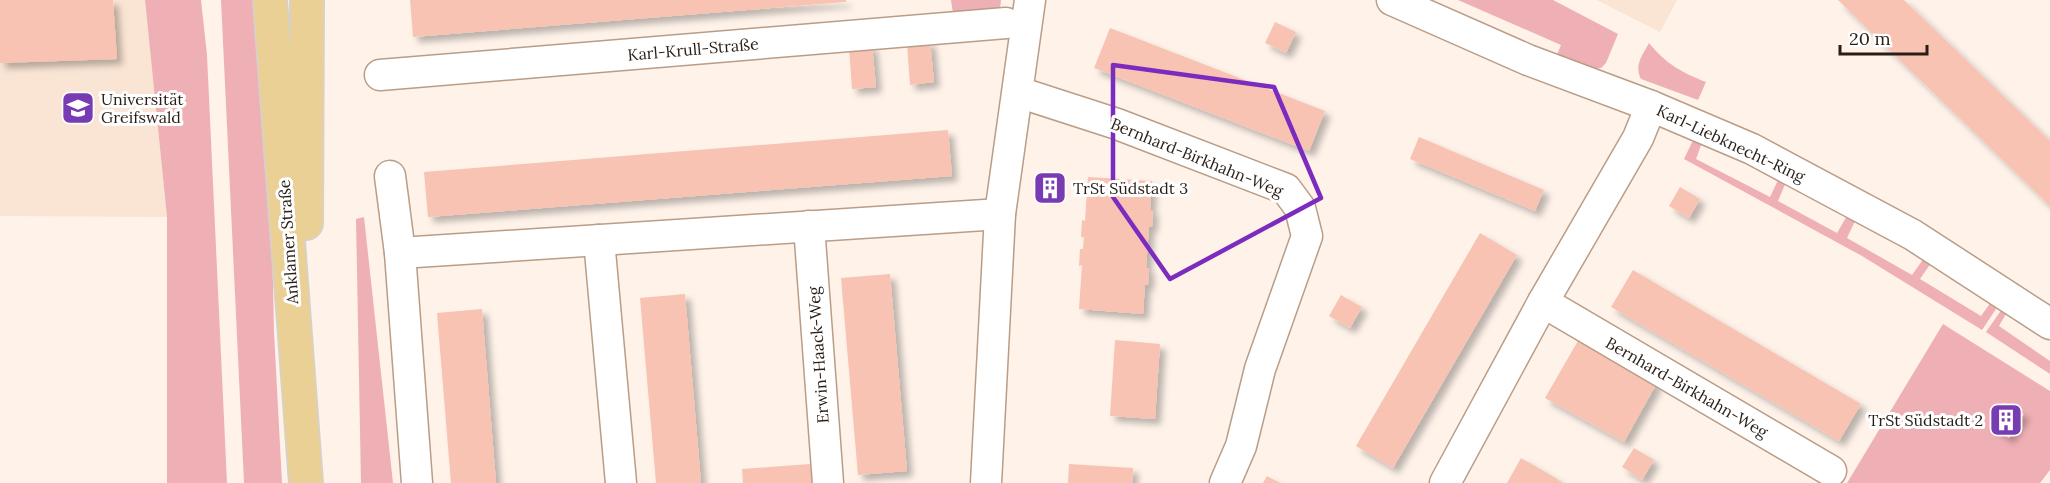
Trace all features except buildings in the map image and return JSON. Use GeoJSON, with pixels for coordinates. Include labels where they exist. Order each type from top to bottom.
{"type":"FeatureCollection","features":[{"type":"Feature","properties":{"kind":"main road","name":"Anklamer Straße"},"geometry":{"type":"LineString","coordinates":[[270,0],[306,483]]}},
{"type":"Feature","properties":{"kind":"main road","name":"Anklamer Straße"},"geometry":{"type":"LineString","coordinates":[[306,483],[307,0]]}},
{"type":"Feature","properties":{"kind":"street","name":"Karl-Liebknecht-Ring"},"geometry":{"type":"LineString","coordinates":[[1392,0],[1528,60],[1651,106],[1752,149],[1913,235],[2050,324]]}},
{"type":"Feature","properties":{"kind":"street","name":"Karl-Krull-Straße"},"geometry":{"type":"LineString","coordinates":[[380,75],[1025,11],[1018,92],[1000,214],[986,483]]}},
{"type":"Feature","properties":{"kind":"street","name":"Bernhard-Birkhahn-Weg"},"geometry":{"type":"LineString","coordinates":[[1018,92],[1117,124],[1286,189],[1300,208],[1307,236],[1260,369],[1241,446],[1226,483]]}},
{"type":"Feature","properties":{"kind":"street"},"geometry":{"type":"LineString","coordinates":[[1445,483],[1543,302],[1638,138],[1651,106]]}},
{"type":"Feature","properties":{"kind":"street"},"geometry":{"type":"LineString","coordinates":[[390,176],[400,253],[417,483]]}},
{"type":"Feature","properties":{"kind":"street"},"geometry":{"type":"LineString","coordinates":[[400,253],[1000,214]]}},
{"type":"Feature","properties":{"kind":"street","name":"Erwin-Haack-Weg"},"geometry":{"type":"LineString","coordinates":[[809,226],[828,483]]}},
{"type":"Feature","properties":{"kind":"street"},"geometry":{"type":"LineString","coordinates":[[599,240],[621,483]]}},
{"type":"Feature","properties":{"kind":"street","name":"Bernhard-Birkhahn-Weg"},"geometry":{"type":"LineString","coordinates":[[1543,302],[1831,471]]}},
{"type":"Feature","properties":{"kind":"highlighted area"},"geometry":{"type":"Polygon","coordinates":[[[1113,65],[1274,87],[1321,198],[1170,279],[1113,197],[1113,65]]]}},
{"type":"Feature","properties":{"kind":"shaded area","name":"Universität Greifswald"},"geometry":{"type":"Polygon","coordinates":[[[0,0],[145,0],[167,217],[0,216],[0,0]]]}},
{"type":"Feature","properties":{"kind":"shaded area"},"geometry":{"type":"Polygon","coordinates":[[[145,0],[201,0],[207,55],[227,483],[167,483],[167,217],[145,0]]]}},
{"type":"Feature","properties":{"kind":"shaded area"},"geometry":{"type":"Polygon","coordinates":[[[221,0],[261,0],[282,483],[244,483],[221,0]]]}},
{"type":"Feature","properties":{"kind":"shaded area"},"geometry":{"type":"Polygon","coordinates":[[[951,0],[1001,0],[1000,9],[953,14],[951,0]]]}},
{"type":"Feature","properties":{"kind":"shaded area"},"geometry":{"type":"Polygon","coordinates":[[[1458,0],[1553,0],[1618,34],[1606,63],[1601,68],[1583,70],[1556,57],[1561,45],[1458,0]]]}},
{"type":"Feature","properties":{"kind":"shaded area"},"geometry":{"type":"Polygon","coordinates":[[[1597,0],[1677,0],[1660,32],[1597,0]]]}},
{"type":"Feature","properties":{"kind":"shaded area"},"geometry":{"type":"Polygon","coordinates":[[[1649,43],[1674,67],[1706,82],[1698,100],[1641,79],[1638,69],[1649,43]]]}},
{"type":"Feature","properties":{"kind":"shaded area"},"geometry":{"type":"Polygon","coordinates":[[[1697,132],[1703,140],[1696,159],[1770,197],[1779,178],[1786,182],[1778,201],[1837,233],[1848,214],[1856,219],[1847,238],[1912,275],[1924,258],[1931,263],[1920,279],[1981,316],[1991,302],[1998,306],[1982,330],[1862,256],[1684,159],[1697,132]]]}},
{"type":"Feature","properties":{"kind":"shaded area"},"geometry":{"type":"Polygon","coordinates":[[[364,217],[393,483],[361,483],[356,219],[364,217]]]}},
{"type":"Feature","properties":{"kind":"shaded area"},"geometry":{"type":"Polygon","coordinates":[[[2002,309],[2007,312],[1999,326],[2050,361],[2050,374],[1986,332],[2002,309]]]}},
{"type":"Feature","properties":{"kind":"shaded area"},"geometry":{"type":"Polygon","coordinates":[[[1943,324],[2050,391],[2050,470],[2040,483],[1847,483],[1943,324]]]}},
{"type":"Feature","properties":{"kind":"place","name":"Universität Greifswald"},"geometry":{"type":"Point","coordinates":[78,108]}},
{"type":"Feature","properties":{"kind":"place","name":"TrSt Südstadt 3"},"geometry":{"type":"Point","coordinates":[1050,188]}},
{"type":"Feature","properties":{"kind":"place","name":"TrSt Südstadt 2"},"geometry":{"type":"Point","coordinates":[2006,420]}}]}
